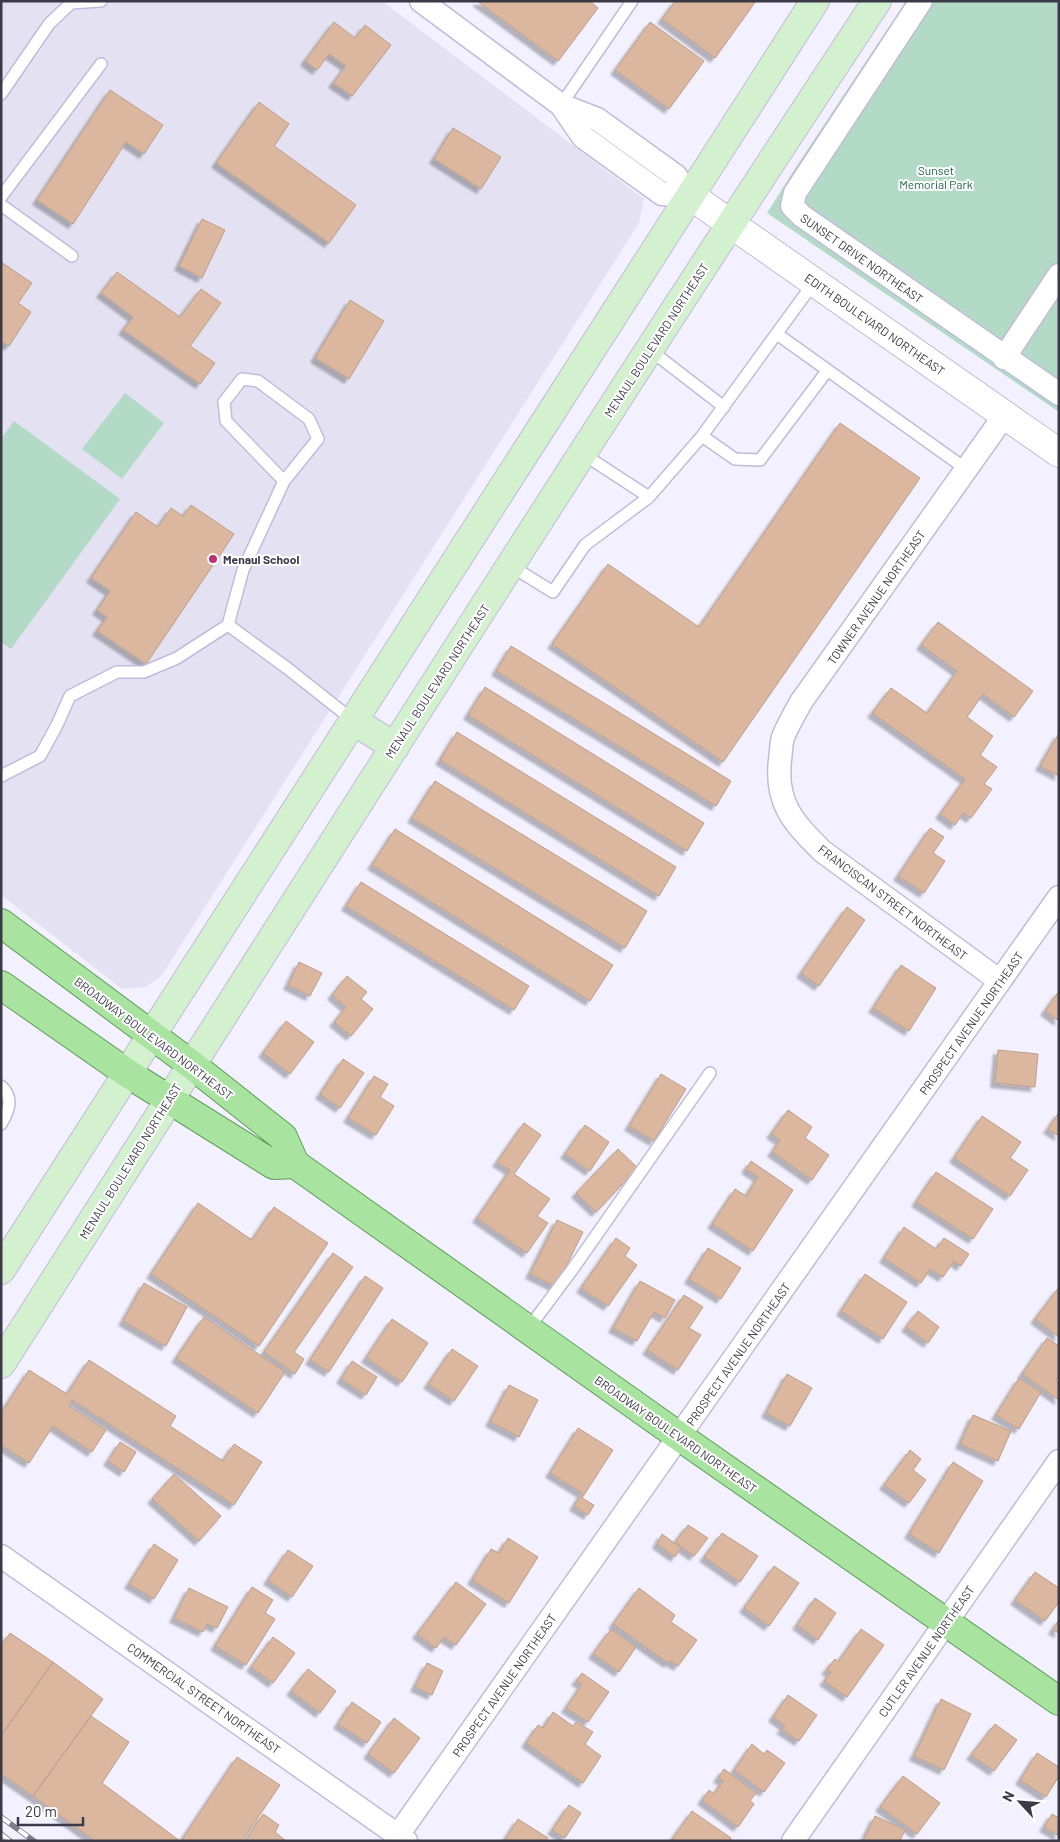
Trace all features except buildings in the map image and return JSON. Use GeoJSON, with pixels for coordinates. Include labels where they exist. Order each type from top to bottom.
{"type":"FeatureCollection","features":[{"type":"Feature","properties":{"kind":"main road"},"geometry":{"type":"LineString","coordinates":[[1,1270],[815,1]]}},
{"type":"Feature","properties":{"kind":"main road","name":"MENAUL BOULEVARD NORTHEAST"},"geometry":{"type":"LineString","coordinates":[[1,1364],[731,223],[877,1]]}},
{"type":"Feature","properties":{"kind":"main road"},"geometry":{"type":"LineString","coordinates":[[354,721],[395,747]]}},
{"type":"Feature","properties":{"kind":"main road","name":"BROADWAY BOULEVARD NORTHEAST"},"geometry":{"type":"LineString","coordinates":[[1,923],[192,1065],[283,1137],[295,1164],[680,1437],[1059,1701]]}},
{"type":"Feature","properties":{"kind":"main road"},"geometry":{"type":"LineString","coordinates":[[1,985],[127,1073],[274,1165],[295,1164]]}},
{"type":"Feature","properties":{"kind":"street","name":"EDITH BOULEVARD NORTHEAST"},"geometry":{"type":"LineString","coordinates":[[421,1],[561,105],[597,119],[614,131],[676,176],[691,196],[1059,453]]}},
{"type":"Feature","properties":{"kind":"street","name":"SUNSET DRIVE NORTHEAST"},"geometry":{"type":"LineString","coordinates":[[921,1],[795,194],[792,206],[802,216],[1004,358],[1059,394]]}},
{"type":"Feature","properties":{"kind":"street","name":"EDITH BOULEVARD NORTHEAST"},"geometry":{"type":"LineString","coordinates":[[561,105],[582,137],[662,194],[691,196]]}},
{"type":"Feature","properties":{"kind":"street"},"geometry":{"type":"LineString","coordinates":[[1004,358],[1059,275]]}},
{"type":"Feature","properties":{"kind":"street","name":"TOWNER AVENUE NORTHEAST"},"geometry":{"type":"LineString","coordinates":[[779,790],[778,773],[783,738],[801,702],[1004,416]]}},
{"type":"Feature","properties":{"kind":"street","name":"FRANCISCAN STREET NORTHEAST"},"geometry":{"type":"LineString","coordinates":[[779,790],[787,811],[802,832],[822,851],[1000,981]]}},
{"type":"Feature","properties":{"kind":"street","name":"PROSPECT AVENUE NORTHEAST"},"geometry":{"type":"LineString","coordinates":[[402,1838],[680,1437],[1059,897]]}},
{"type":"Feature","properties":{"kind":"street","name":"CUTLER AVENUE NORTHEAST"},"geometry":{"type":"LineString","coordinates":[[792,1841],[1059,1461]]}},
{"type":"Feature","properties":{"kind":"street","name":"COMMERCIAL STREET NORTHEAST"},"geometry":{"type":"LineString","coordinates":[[1,1556],[402,1838]]}},
{"type":"Feature","properties":{"kind":"lane"},"geometry":{"type":"LineString","coordinates":[[1,94],[49,24],[71,3],[101,1]]}},
{"type":"Feature","properties":{"kind":"lane"},"geometry":{"type":"LineString","coordinates":[[561,105],[631,2]]}},
{"type":"Feature","properties":{"kind":"lane"},"geometry":{"type":"LineString","coordinates":[[1,196],[102,64]]}},
{"type":"Feature","properties":{"kind":"lane"},"geometry":{"type":"LineString","coordinates":[[601,150],[614,131]]}},
{"type":"Feature","properties":{"kind":"lane"},"geometry":{"type":"LineString","coordinates":[[1,205],[72,256]]}},
{"type":"Feature","properties":{"kind":"lane"},"geometry":{"type":"LineString","coordinates":[[511,566],[553,592],[585,545],[649,497],[702,436],[815,281]]}},
{"type":"Feature","properties":{"kind":"lane"},"geometry":{"type":"LineString","coordinates":[[777,334],[966,469]]}},
{"type":"Feature","properties":{"kind":"lane"},"geometry":{"type":"LineString","coordinates":[[650,350],[724,407]]}},
{"type":"Feature","properties":{"kind":"lane"},"geometry":{"type":"LineString","coordinates":[[702,436],[735,459],[760,460],[828,371]]}},
{"type":"Feature","properties":{"kind":"lane"},"geometry":{"type":"LineString","coordinates":[[1,776],[40,756],[70,696],[117,672],[144,672],[177,658],[228,625],[243,570],[284,481],[318,439],[309,419],[258,381],[242,380],[224,402],[226,421],[284,481]]}},
{"type":"Feature","properties":{"kind":"lane"},"geometry":{"type":"LineString","coordinates":[[583,454],[649,497]]}},
{"type":"Feature","properties":{"kind":"lane"},"geometry":{"type":"LineString","coordinates":[[228,625],[287,668],[354,721]]}},
{"type":"Feature","properties":{"kind":"lane"},"geometry":{"type":"LineString","coordinates":[[528,1329],[572,1270],[710,1073]]}},
{"type":"Feature","properties":{"kind":"lane"},"geometry":{"type":"LineString","coordinates":[[1,1086],[5,1090],[10,1103],[7,1115],[1,1124]]}},
{"type":"Feature","properties":{"kind":"shaded area","name":"Menaul School"},"geometry":{"type":"Polygon","coordinates":[[[1,1],[382,1],[644,199],[639,223],[162,975],[146,987],[122,989],[1,895],[1,1]]]}},
{"type":"Feature","properties":{"kind":"green space","name":"Sunset Memorial Park"},"geometry":{"type":"Polygon","coordinates":[[[906,1],[1059,1],[1059,412],[767,213],[906,1]]]}},
{"type":"Feature","properties":{"kind":"green space"},"geometry":{"type":"Polygon","coordinates":[[[125,393],[164,423],[122,479],[82,449],[125,393]]]}},
{"type":"Feature","properties":{"kind":"green space"},"geometry":{"type":"Polygon","coordinates":[[[14,421],[120,499],[11,649],[1,642],[1,439],[14,421]]]}},
{"type":"Feature","properties":{"kind":"railway"},"geometry":{"type":"LineString","coordinates":[[1,1817],[34,1841]]}},
{"type":"Feature","properties":{"kind":"railway"},"geometry":{"type":"LineString","coordinates":[[1,1834],[10,1841]]}},
{"type":"Feature","properties":{"kind":"place","name":"Menaul School"},"geometry":{"type":"Point","coordinates":[213,559]}}]}
